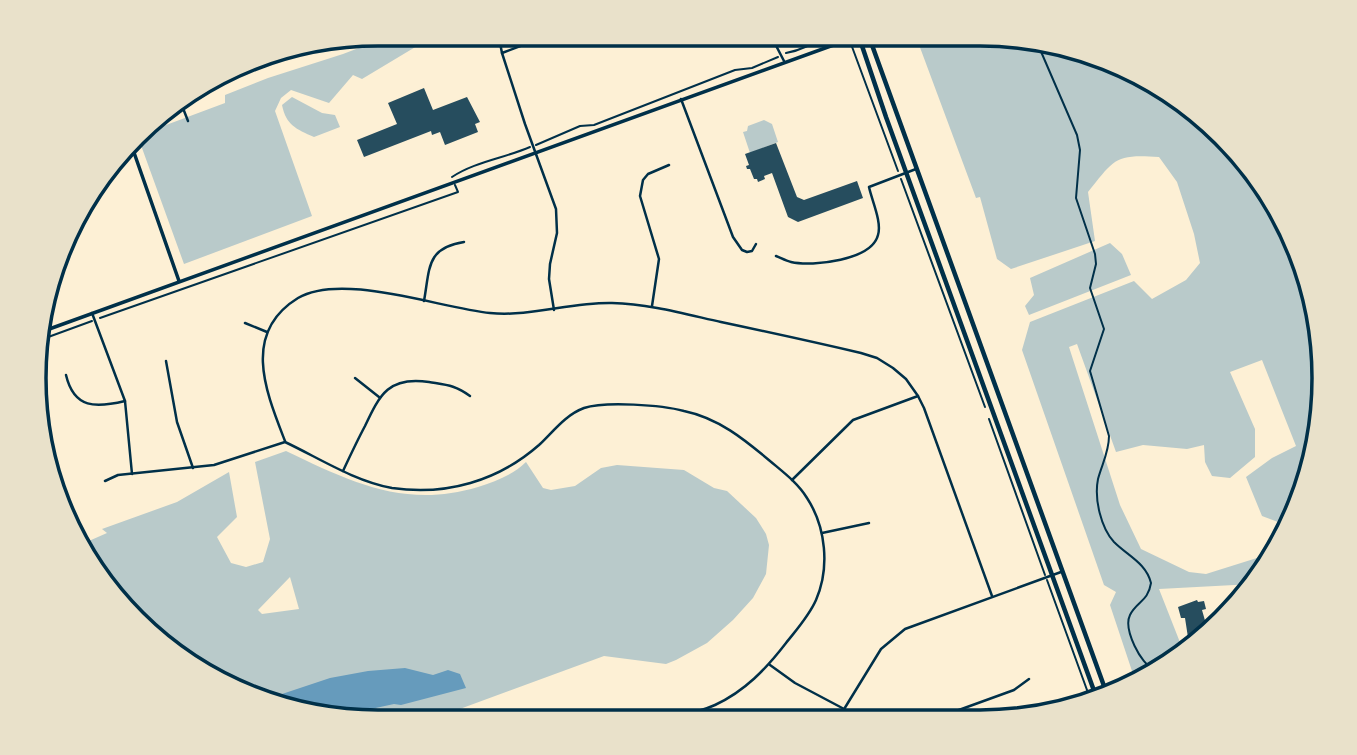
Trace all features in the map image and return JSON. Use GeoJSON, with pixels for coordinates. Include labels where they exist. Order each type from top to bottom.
{"type":"FeatureCollection","features":[{"type":"Feature","properties":{"kind":"main road"},"geometry":{"type":"LineString","coordinates":[[866,46],[906,173],[1049,576],[1093,689]]}},
{"type":"Feature","properties":{"kind":"main road"},"geometry":{"type":"LineString","coordinates":[[867,46],[916,169],[1104,685]]}},
{"type":"Feature","properties":{"kind":"street"},"geometry":{"type":"LineString","coordinates":[[501,46],[556,209],[558,220],[550,264],[554,310]]}},
{"type":"Feature","properties":{"kind":"street"},"geometry":{"type":"LineString","coordinates":[[502,53],[521,46]]}},
{"type":"Feature","properties":{"kind":"street"},"geometry":{"type":"LineString","coordinates":[[777,46],[784,61]]}},
{"type":"Feature","properties":{"kind":"street"},"geometry":{"type":"LineString","coordinates":[[49,328],[827,46]]}},
{"type":"Feature","properties":{"kind":"street"},"geometry":{"type":"LineString","coordinates":[[681,99],[733,237],[747,253],[752,251],[756,244]]}},
{"type":"Feature","properties":{"kind":"street"},"geometry":{"type":"LineString","coordinates":[[183,108],[188,121]]}},
{"type":"Feature","properties":{"kind":"street"},"geometry":{"type":"LineString","coordinates":[[134,153],[179,281]]}},
{"type":"Feature","properties":{"kind":"street"},"geometry":{"type":"LineString","coordinates":[[652,306],[659,258],[640,196],[643,180],[648,174],[668,165]]}},
{"type":"Feature","properties":{"kind":"street"},"geometry":{"type":"LineString","coordinates":[[776,256],[792,262],[830,262],[858,254],[875,245],[880,232],[869,187],[916,169]]}},
{"type":"Feature","properties":{"kind":"street"},"geometry":{"type":"LineString","coordinates":[[424,301],[430,265],[436,254],[450,244],[464,242]]}},
{"type":"Feature","properties":{"kind":"street"},"geometry":{"type":"LineString","coordinates":[[699,710],[713,706],[751,682],[769,665],[805,619],[816,599],[823,575],[825,550],[822,533],[807,497],[792,480],[740,436],[709,418],[662,407],[598,405],[571,414],[531,452],[497,474],[458,487],[436,490],[390,487],[343,471],[285,442],[264,381],[262,367],[267,332],[276,318],[298,298],[328,289],[343,288],[491,313],[513,314],[611,303],[652,306],[877,358],[906,379],[924,408],[992,596]]}},
{"type":"Feature","properties":{"kind":"street"},"geometry":{"type":"LineString","coordinates":[[92,313],[125,401],[132,474]]}},
{"type":"Feature","properties":{"kind":"street"},"geometry":{"type":"LineString","coordinates":[[245,323],[267,332]]}},
{"type":"Feature","properties":{"kind":"street"},"geometry":{"type":"LineString","coordinates":[[166,361],[177,422],[193,468]]}},
{"type":"Feature","properties":{"kind":"street"},"geometry":{"type":"LineString","coordinates":[[66,375],[69,388],[77,398],[89,404],[102,407],[125,401]]}},
{"type":"Feature","properties":{"kind":"street"},"geometry":{"type":"LineString","coordinates":[[355,378],[379,397]]}},
{"type":"Feature","properties":{"kind":"street"},"geometry":{"type":"LineString","coordinates":[[343,471],[379,397],[402,382],[416,380],[457,386],[470,396]]}},
{"type":"Feature","properties":{"kind":"street"},"geometry":{"type":"LineString","coordinates":[[792,480],[853,421],[918,396]]}},
{"type":"Feature","properties":{"kind":"street"},"geometry":{"type":"LineString","coordinates":[[105,481],[118,475],[193,468],[236,459],[285,442]]}},
{"type":"Feature","properties":{"kind":"street"},"geometry":{"type":"LineString","coordinates":[[822,533],[869,523]]}},
{"type":"Feature","properties":{"kind":"street"},"geometry":{"type":"LineString","coordinates":[[845,708],[881,649],[905,629],[1062,572]]}},
{"type":"Feature","properties":{"kind":"street"},"geometry":{"type":"LineString","coordinates":[[769,665],[795,683],[848,710]]}},
{"type":"Feature","properties":{"kind":"street"},"geometry":{"type":"LineString","coordinates":[[959,710],[1014,690],[1029,679]]}},
{"type":"Feature","properties":{"kind":"path"},"geometry":{"type":"LineString","coordinates":[[452,176],[735,70],[752,68],[807,46]]}},
{"type":"Feature","properties":{"kind":"path"},"geometry":{"type":"LineString","coordinates":[[1041,51],[1077,135],[1080,150],[1076,198],[1095,254],[1096,264],[1090,288],[1104,329],[1090,372],[1108,427],[1109,446],[1098,480],[1098,498],[1102,520],[1113,541],[1144,568],[1151,583],[1147,598],[1129,615],[1129,627],[1147,665]]}},
{"type":"Feature","properties":{"kind":"path"},"geometry":{"type":"LineString","coordinates":[[854,52],[1049,576],[1088,691]]}},
{"type":"Feature","properties":{"kind":"path"},"geometry":{"type":"LineString","coordinates":[[48,337],[458,192]]}},
{"type":"Feature","properties":{"kind":"shaded area"},"geometry":{"type":"Polygon","coordinates":[[[364,46],[417,46],[362,79],[353,75],[329,103],[291,90],[281,98],[275,111],[312,216],[184,264],[141,145],[160,127],[225,103],[225,95],[364,46]]]}},
{"type":"Feature","properties":{"kind":"shaded area"},"geometry":{"type":"Polygon","coordinates":[[[919,46],[1001,46],[1044,52],[1086,63],[1146,90],[1198,128],[1243,175],[1267,212],[1294,271],[1309,334],[1311,399],[1300,463],[1278,522],[1262,516],[1246,477],[1272,458],[1296,446],[1262,360],[1230,372],[1255,429],[1255,457],[1230,478],[1212,476],[1205,462],[1204,445],[1187,449],[1143,445],[1116,452],[1077,344],[1069,347],[1120,505],[1141,549],[1189,572],[1206,574],[1259,557],[1239,585],[1159,589],[1180,642],[1132,672],[1110,605],[1116,592],[1104,585],[1022,350],[1030,322],[1134,281],[1152,299],[1186,280],[1200,263],[1194,234],[1177,182],[1159,157],[1133,157],[1117,161],[1088,192],[1095,241],[1011,269],[997,259],[980,197],[976,198],[919,46]]]}},
{"type":"Feature","properties":{"kind":"shaded area"},"geometry":{"type":"Polygon","coordinates":[[[292,97],[322,113],[335,115],[340,127],[314,137],[297,129],[289,122],[282,105],[292,97]]]}},
{"type":"Feature","properties":{"kind":"shaded area"},"geometry":{"type":"Polygon","coordinates":[[[764,120],[772,124],[778,142],[750,153],[743,132],[747,131],[748,126],[764,120]]]}},
{"type":"Feature","properties":{"kind":"shaded area"},"geometry":{"type":"Polygon","coordinates":[[[1110,243],[1122,254],[1131,275],[1029,315],[1025,306],[1034,295],[1030,278],[1110,243]]]}},
{"type":"Feature","properties":{"kind":"shaded area"},"geometry":{"type":"Polygon","coordinates":[[[286,451],[356,482],[379,489],[426,495],[478,487],[510,474],[526,462],[543,488],[551,490],[575,486],[601,468],[617,465],[684,470],[714,488],[727,491],[756,518],[769,545],[766,574],[753,598],[707,643],[676,660],[666,664],[604,656],[457,710],[378,710],[334,707],[292,698],[250,684],[211,665],[175,641],[143,612],[114,580],[89,541],[107,533],[102,529],[177,502],[229,472],[237,517],[217,537],[231,563],[246,567],[263,562],[270,539],[255,462],[286,451]],[[290,577],[258,610],[262,614],[299,609],[290,577]]]}},
{"type":"Feature","properties":{"kind":"water"},"geometry":{"type":"Polygon","coordinates":[[[405,668],[433,675],[448,670],[460,674],[466,688],[401,705],[368,710],[334,707],[280,695],[330,678],[405,668]]]}},
{"type":"Feature","properties":{"kind":"building"},"geometry":{"type":"Polygon","coordinates":[[[424,88],[433,110],[467,97],[480,122],[475,124],[478,132],[445,145],[440,132],[432,135],[431,131],[364,157],[357,140],[397,124],[388,103],[424,88]]]}},
{"type":"Feature","properties":{"kind":"building"},"geometry":{"type":"Polygon","coordinates":[[[776,143],[797,197],[804,200],[857,181],[863,198],[798,222],[788,217],[772,173],[758,182],[746,166],[749,165],[745,154],[776,143]]]}},
{"type":"Feature","properties":{"kind":"building"},"geometry":{"type":"Polygon","coordinates":[[[1197,600],[1204,601],[1206,609],[1202,610],[1205,620],[1188,636],[1185,618],[1181,618],[1178,607],[1197,600]]]}}]}
